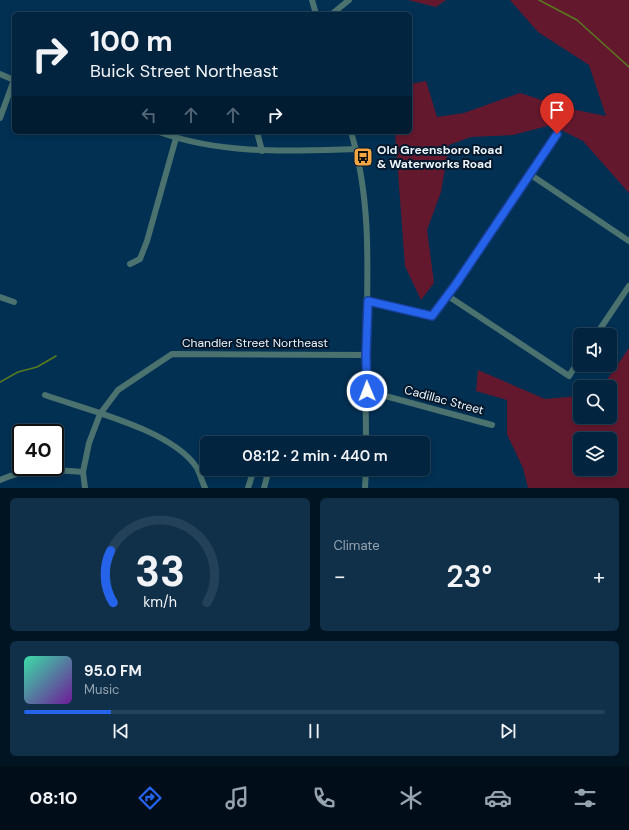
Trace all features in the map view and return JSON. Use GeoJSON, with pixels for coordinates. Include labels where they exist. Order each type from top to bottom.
{"type":"FeatureCollection","features":[{"type":"Feature","properties":{"kind":"street"},"geometry":{"type":"LineString","coordinates":[[312,0],[315,12]]}},
{"type":"Feature","properties":{"kind":"street"},"geometry":{"type":"LineString","coordinates":[[334,12],[349,0]]}},
{"type":"Feature","properties":{"kind":"street"},"geometry":{"type":"LineString","coordinates":[[0,74],[12,79]]}},
{"type":"Feature","properties":{"kind":"street"},"geometry":{"type":"LineString","coordinates":[[0,118],[12,85]]}},
{"type":"Feature","properties":{"kind":"street"},"geometry":{"type":"LineString","coordinates":[[165,134],[208,146],[262,152],[356,150]]}},
{"type":"Feature","properties":{"kind":"street"},"geometry":{"type":"LineString","coordinates":[[258,134],[262,152]]}},
{"type":"Feature","properties":{"kind":"street"},"geometry":{"type":"LineString","coordinates":[[352,134],[356,150],[364,201],[368,301],[366,355],[366,436]]}},
{"type":"Feature","properties":{"kind":"street"},"geometry":{"type":"LineString","coordinates":[[368,301],[432,316],[448,296],[531,175],[557,134]]}},
{"type":"Feature","properties":{"kind":"street"},"geometry":{"type":"LineString","coordinates":[[130,264],[140,259],[147,242],[176,138]]}},
{"type":"Feature","properties":{"kind":"street"},"geometry":{"type":"LineString","coordinates":[[531,175],[629,241]]}},
{"type":"Feature","properties":{"kind":"street"},"geometry":{"type":"LineString","coordinates":[[601,328],[629,286]]}},
{"type":"Feature","properties":{"kind":"street"},"geometry":{"type":"LineString","coordinates":[[448,296],[569,376],[573,370]]}},
{"type":"Feature","properties":{"kind":"street"},"geometry":{"type":"LineString","coordinates":[[0,297],[14,302]]}},
{"type":"Feature","properties":{"kind":"street","name":"Chandler Street Northeast"},"geometry":{"type":"LineString","coordinates":[[85,488],[83,472],[89,443],[100,414],[118,390],[172,354],[366,355]]}},
{"type":"Feature","properties":{"kind":"street","name":"Cadillac Street"},"geometry":{"type":"LineString","coordinates":[[367,391],[492,425]]}},
{"type":"Feature","properties":{"kind":"street"},"geometry":{"type":"LineString","coordinates":[[45,395],[146,430],[166,440],[197,468],[205,488]]}},
{"type":"Feature","properties":{"kind":"street"},"geometry":{"type":"LineString","coordinates":[[0,480],[34,472],[62,470],[83,472]]}},
{"type":"Feature","properties":{"kind":"street"},"geometry":{"type":"LineString","coordinates":[[248,488],[252,476]]}},
{"type":"Feature","properties":{"kind":"street"},"geometry":{"type":"LineString","coordinates":[[264,488],[267,476]]}},
{"type":"Feature","properties":{"kind":"street"},"geometry":{"type":"LineString","coordinates":[[365,488],[366,476]]}},
{"type":"Feature","properties":{"kind":"shaded area"},"geometry":{"type":"Polygon","coordinates":[[[408,0],[446,0],[436,7],[408,0]]]}},
{"type":"Feature","properties":{"kind":"shaded area"},"geometry":{"type":"Polygon","coordinates":[[[510,0],[629,0],[629,193],[583,141],[551,125],[513,135],[471,137],[449,145],[441,192],[427,230],[434,283],[421,300],[405,266],[395,134],[412,134],[412,84],[426,81],[437,117],[464,113],[520,93],[566,108],[606,116],[589,65],[538,32],[510,0]]]}},
{"type":"Feature","properties":{"kind":"shaded area"},"geometry":{"type":"Polygon","coordinates":[[[629,348],[629,488],[528,488],[523,468],[507,434],[507,400],[476,391],[478,370],[545,399],[573,397],[573,424],[617,424],[617,380],[607,380],[612,372],[617,372],[617,365],[629,348]]]}},
{"type":"Feature","properties":{"kind":"waterway"},"geometry":{"type":"LineString","coordinates":[[539,0],[577,20],[629,67]]}},
{"type":"Feature","properties":{"kind":"waterway"},"geometry":{"type":"LineString","coordinates":[[0,382],[18,372],[37,367],[56,356]]}},
{"type":"Feature","properties":{"kind":"place","name":"Old Greensboro Road & Waterworks Road"},"geometry":{"type":"Point","coordinates":[363,157]}},
{"type":"Feature","properties":{"kind":"route"},"geometry":{"type":"LineString","coordinates":[[367,391],[366,355],[368,301],[432,316],[448,296],[531,175],[557,134]]}}]}
